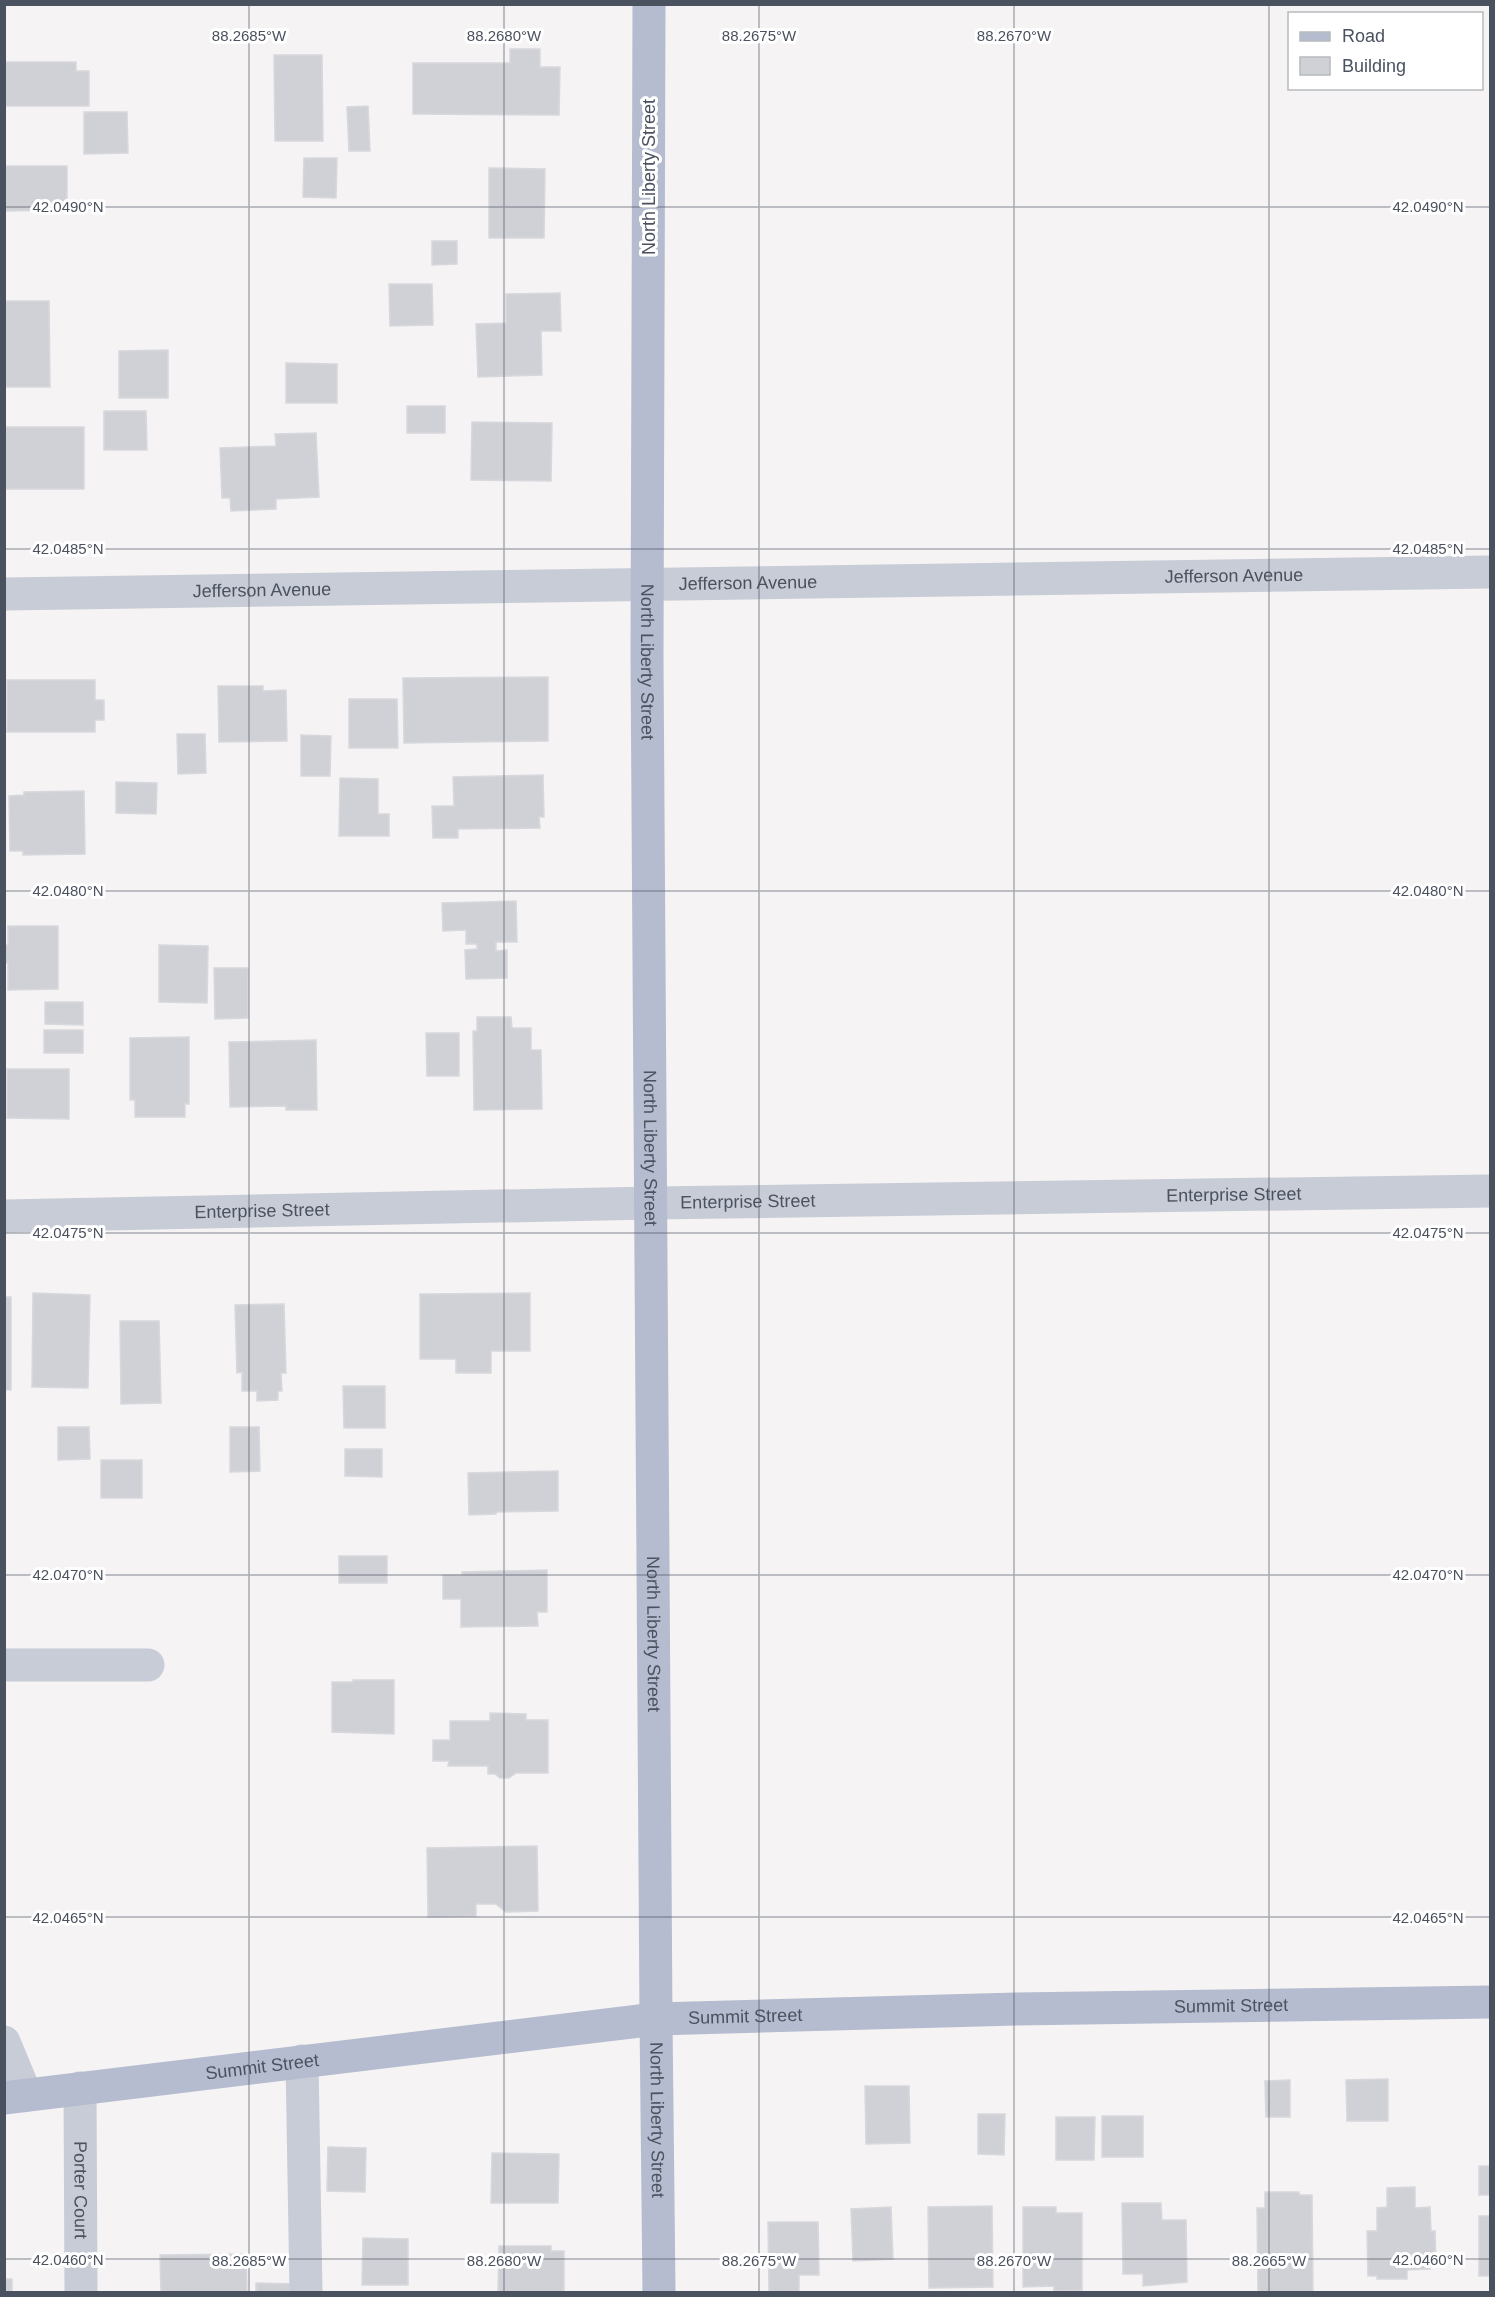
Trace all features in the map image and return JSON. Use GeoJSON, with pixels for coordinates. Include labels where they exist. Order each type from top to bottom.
{"type":"FeatureCollection","features":[{"type":"Feature","properties":{"kind":"main road","name":"North Liberty Street"},"geometry":{"type":"LineString","coordinates":[[649,4],[647,586],[659,2292]]}},
{"type":"Feature","properties":{"kind":"main road","name":"Summit Street"},"geometry":{"type":"LineString","coordinates":[[15,2097],[656,2019],[1016,2009],[1491,2002]]}},
{"type":"Feature","properties":{"kind":"street","name":"Jefferson Avenue"},"geometry":{"type":"LineString","coordinates":[[4,594],[1491,572]]}},
{"type":"Feature","properties":{"kind":"street","name":"Enterprise Street"},"geometry":{"type":"LineString","coordinates":[[4,1215],[1491,1191]]}},
{"type":"Feature","properties":{"kind":"street"},"geometry":{"type":"LineString","coordinates":[[4,1665],[148,1665]]}},
{"type":"Feature","properties":{"kind":"street"},"geometry":{"type":"LineString","coordinates":[[4,2042],[15,2097]]}},
{"type":"Feature","properties":{"kind":"street"},"geometry":{"type":"LineString","coordinates":[[302,2061],[306,2292]]}},
{"type":"Feature","properties":{"kind":"street","name":"Porter Court"},"geometry":{"type":"LineString","coordinates":[[80,2088],[81,2292]]}},
{"type":"Feature","properties":{"kind":"building"},"geometry":{"type":"Polygon","coordinates":[[[510,49],[540,49],[540,67],[560,67],[559,115],[413,114],[413,63],[510,63],[510,49]]]}},
{"type":"Feature","properties":{"kind":"building"},"geometry":{"type":"Polygon","coordinates":[[[274,55],[322,55],[323,141],[275,141],[274,55]]]}},
{"type":"Feature","properties":{"kind":"building"},"geometry":{"type":"Polygon","coordinates":[[[4,62],[76,62],[76,71],[89,71],[89,106],[4,106],[4,62]]]}},
{"type":"Feature","properties":{"kind":"building"},"geometry":{"type":"Polygon","coordinates":[[[368,106],[370,151],[349,151],[347,107],[368,106]]]}},
{"type":"Feature","properties":{"kind":"building"},"geometry":{"type":"Polygon","coordinates":[[[84,112],[127,112],[128,153],[84,154],[84,112]]]}},
{"type":"Feature","properties":{"kind":"building"},"geometry":{"type":"Polygon","coordinates":[[[304,158],[337,158],[336,198],[303,197],[304,158]]]}},
{"type":"Feature","properties":{"kind":"building"},"geometry":{"type":"Polygon","coordinates":[[[4,166],[67,166],[67,210],[4,211],[4,166]]]}},
{"type":"Feature","properties":{"kind":"building"},"geometry":{"type":"Polygon","coordinates":[[[489,168],[545,169],[544,238],[489,238],[489,168]]]}},
{"type":"Feature","properties":{"kind":"building"},"geometry":{"type":"Polygon","coordinates":[[[432,241],[457,241],[457,264],[432,265],[432,241]]]}},
{"type":"Feature","properties":{"kind":"building"},"geometry":{"type":"Polygon","coordinates":[[[389,284],[432,284],[433,325],[390,326],[389,284]]]}},
{"type":"Feature","properties":{"kind":"building"},"geometry":{"type":"Polygon","coordinates":[[[560,293],[561,331],[541,331],[542,375],[478,377],[476,324],[506,323],[506,294],[560,293]]]}},
{"type":"Feature","properties":{"kind":"building"},"geometry":{"type":"Polygon","coordinates":[[[4,301],[49,301],[50,387],[4,387],[4,301]]]}},
{"type":"Feature","properties":{"kind":"building"},"geometry":{"type":"Polygon","coordinates":[[[168,350],[168,398],[119,398],[119,351],[168,350]]]}},
{"type":"Feature","properties":{"kind":"building"},"geometry":{"type":"Polygon","coordinates":[[[286,363],[337,364],[337,403],[286,403],[286,363]]]}},
{"type":"Feature","properties":{"kind":"building"},"geometry":{"type":"Polygon","coordinates":[[[407,406],[445,406],[445,433],[407,433],[407,406]]]}},
{"type":"Feature","properties":{"kind":"building"},"geometry":{"type":"Polygon","coordinates":[[[104,411],[146,411],[147,450],[104,450],[104,411]]]}},
{"type":"Feature","properties":{"kind":"building"},"geometry":{"type":"Polygon","coordinates":[[[472,422],[552,423],[551,481],[471,480],[472,422]]]}},
{"type":"Feature","properties":{"kind":"building"},"geometry":{"type":"Polygon","coordinates":[[[4,427],[84,427],[84,489],[4,489],[4,427]]]}},
{"type":"Feature","properties":{"kind":"building"},"geometry":{"type":"Polygon","coordinates":[[[316,433],[319,497],[276,499],[276,509],[231,511],[230,498],[222,498],[220,448],[276,446],[275,434],[316,433]]]}},
{"type":"Feature","properties":{"kind":"building"},"geometry":{"type":"Polygon","coordinates":[[[548,677],[548,741],[404,743],[403,678],[548,677]]]}},
{"type":"Feature","properties":{"kind":"building"},"geometry":{"type":"Polygon","coordinates":[[[7,680],[95,680],[95,700],[104,700],[104,720],[95,720],[95,732],[7,732],[7,680]]]}},
{"type":"Feature","properties":{"kind":"building"},"geometry":{"type":"Polygon","coordinates":[[[218,686],[263,686],[263,691],[286,690],[287,741],[219,742],[218,686]]]}},
{"type":"Feature","properties":{"kind":"building"},"geometry":{"type":"Polygon","coordinates":[[[349,699],[397,699],[398,748],[349,748],[349,699]]]}},
{"type":"Feature","properties":{"kind":"building"},"geometry":{"type":"Polygon","coordinates":[[[177,734],[205,734],[206,773],[178,774],[177,734]]]}},
{"type":"Feature","properties":{"kind":"building"},"geometry":{"type":"Polygon","coordinates":[[[301,735],[331,736],[330,776],[301,776],[301,735]]]}},
{"type":"Feature","properties":{"kind":"building"},"geometry":{"type":"Polygon","coordinates":[[[543,775],[544,817],[539,817],[540,828],[458,829],[458,838],[433,838],[432,806],[454,806],[453,777],[543,775]]]}},
{"type":"Feature","properties":{"kind":"building"},"geometry":{"type":"Polygon","coordinates":[[[340,778],[378,779],[378,814],[389,814],[389,836],[339,836],[340,778]]]}},
{"type":"Feature","properties":{"kind":"building"},"geometry":{"type":"Polygon","coordinates":[[[116,782],[157,783],[156,814],[116,813],[116,782]]]}},
{"type":"Feature","properties":{"kind":"building"},"geometry":{"type":"Polygon","coordinates":[[[84,791],[85,854],[23,855],[23,851],[10,851],[9,796],[24,795],[24,792],[84,791]]]}},
{"type":"Feature","properties":{"kind":"building"},"geometry":{"type":"Polygon","coordinates":[[[516,901],[517,942],[496,942],[496,951],[507,950],[507,978],[466,979],[465,950],[477,949],[477,944],[466,944],[466,930],[443,931],[442,903],[516,901]]]}},
{"type":"Feature","properties":{"kind":"building"},"geometry":{"type":"Polygon","coordinates":[[[8,926],[58,926],[58,989],[8,990],[8,963],[4,963],[4,945],[8,945],[8,926]]]}},
{"type":"Feature","properties":{"kind":"building"},"geometry":{"type":"Polygon","coordinates":[[[159,945],[208,946],[207,1003],[159,1002],[159,945]]]}},
{"type":"Feature","properties":{"kind":"building"},"geometry":{"type":"Polygon","coordinates":[[[214,968],[248,968],[248,1018],[215,1019],[214,968]]]}},
{"type":"Feature","properties":{"kind":"building"},"geometry":{"type":"Polygon","coordinates":[[[45,1002],[83,1002],[83,1025],[45,1024],[45,1002]]]}},
{"type":"Feature","properties":{"kind":"building"},"geometry":{"type":"Polygon","coordinates":[[[477,1017],[511,1017],[512,1028],[531,1028],[531,1050],[541,1050],[542,1109],[474,1110],[473,1031],[477,1031],[477,1017]]]}},
{"type":"Feature","properties":{"kind":"building"},"geometry":{"type":"Polygon","coordinates":[[[44,1030],[83,1030],[83,1053],[44,1053],[44,1030]]]}},
{"type":"Feature","properties":{"kind":"building"},"geometry":{"type":"Polygon","coordinates":[[[426,1033],[459,1033],[459,1076],[427,1076],[426,1033]]]}},
{"type":"Feature","properties":{"kind":"building"},"geometry":{"type":"Polygon","coordinates":[[[189,1037],[189,1104],[185,1104],[185,1117],[135,1117],[135,1100],[130,1100],[130,1038],[189,1037]]]}},
{"type":"Feature","properties":{"kind":"building"},"geometry":{"type":"Polygon","coordinates":[[[316,1040],[317,1110],[286,1110],[286,1106],[230,1107],[229,1042],[316,1040]]]}},
{"type":"Feature","properties":{"kind":"building"},"geometry":{"type":"Polygon","coordinates":[[[7,1069],[69,1069],[69,1119],[7,1118],[7,1069]]]}},
{"type":"Feature","properties":{"kind":"building"},"geometry":{"type":"Polygon","coordinates":[[[33,1293],[90,1295],[88,1388],[32,1387],[33,1293]]]}},
{"type":"Feature","properties":{"kind":"building"},"geometry":{"type":"Polygon","coordinates":[[[530,1293],[530,1351],[491,1351],[491,1373],[456,1373],[456,1359],[420,1359],[420,1294],[530,1293]]]}},
{"type":"Feature","properties":{"kind":"building"},"geometry":{"type":"Polygon","coordinates":[[[4,1297],[11,1297],[11,1390],[4,1390],[4,1297]]]}},
{"type":"Feature","properties":{"kind":"building"},"geometry":{"type":"Polygon","coordinates":[[[284,1304],[286,1373],[281,1373],[282,1391],[278,1391],[278,1400],[257,1401],[257,1391],[242,1391],[242,1372],[237,1373],[235,1305],[284,1304]]]}},
{"type":"Feature","properties":{"kind":"building"},"geometry":{"type":"Polygon","coordinates":[[[120,1321],[159,1321],[161,1403],[121,1404],[120,1321]]]}},
{"type":"Feature","properties":{"kind":"building"},"geometry":{"type":"Polygon","coordinates":[[[343,1386],[385,1386],[385,1428],[344,1428],[343,1386]]]}},
{"type":"Feature","properties":{"kind":"building"},"geometry":{"type":"Polygon","coordinates":[[[58,1427],[89,1427],[90,1459],[58,1460],[58,1427]]]}},
{"type":"Feature","properties":{"kind":"building"},"geometry":{"type":"Polygon","coordinates":[[[230,1427],[259,1427],[260,1471],[230,1472],[230,1427]]]}},
{"type":"Feature","properties":{"kind":"building"},"geometry":{"type":"Polygon","coordinates":[[[345,1449],[382,1449],[382,1477],[345,1476],[345,1449]]]}},
{"type":"Feature","properties":{"kind":"building"},"geometry":{"type":"Polygon","coordinates":[[[101,1460],[142,1460],[142,1498],[101,1498],[101,1460]]]}},
{"type":"Feature","properties":{"kind":"building"},"geometry":{"type":"Polygon","coordinates":[[[558,1471],[558,1511],[469,1515],[468,1473],[558,1471]]]}},
{"type":"Feature","properties":{"kind":"building"},"geometry":{"type":"Polygon","coordinates":[[[339,1556],[387,1556],[387,1583],[339,1583],[339,1556]]]}},
{"type":"Feature","properties":{"kind":"building"},"geometry":{"type":"Polygon","coordinates":[[[547,1570],[547,1612],[537,1612],[538,1626],[461,1627],[461,1599],[443,1599],[443,1575],[462,1575],[462,1572],[547,1570]]]}},
{"type":"Feature","properties":{"kind":"building"},"geometry":{"type":"Polygon","coordinates":[[[353,1680],[394,1680],[394,1734],[332,1732],[332,1682],[353,1682],[353,1680]]]}},
{"type":"Feature","properties":{"kind":"building"},"geometry":{"type":"Polygon","coordinates":[[[490,1713],[526,1714],[526,1720],[548,1720],[548,1773],[516,1773],[509,1778],[500,1778],[495,1774],[488,1774],[488,1766],[448,1766],[449,1761],[433,1761],[433,1740],[450,1740],[450,1721],[490,1721],[490,1713]]]}},
{"type":"Feature","properties":{"kind":"building"},"geometry":{"type":"Polygon","coordinates":[[[537,1846],[538,1911],[506,1912],[496,1904],[476,1904],[476,1916],[428,1917],[427,1848],[537,1846]]]}},
{"type":"Feature","properties":{"kind":"building"},"geometry":{"type":"Polygon","coordinates":[[[1388,2079],[1388,2121],[1347,2121],[1346,2080],[1388,2079]]]}},
{"type":"Feature","properties":{"kind":"building"},"geometry":{"type":"Polygon","coordinates":[[[1290,2080],[1290,2117],[1266,2117],[1265,2081],[1290,2080]]]}},
{"type":"Feature","properties":{"kind":"building"},"geometry":{"type":"Polygon","coordinates":[[[865,2086],[909,2086],[910,2143],[866,2144],[865,2086]]]}},
{"type":"Feature","properties":{"kind":"building"},"geometry":{"type":"Polygon","coordinates":[[[978,2114],[1005,2114],[1004,2155],[978,2154],[978,2114]]]}},
{"type":"Feature","properties":{"kind":"building"},"geometry":{"type":"Polygon","coordinates":[[[1102,2116],[1143,2116],[1143,2157],[1102,2157],[1102,2116]]]}},
{"type":"Feature","properties":{"kind":"building"},"geometry":{"type":"Polygon","coordinates":[[[1056,2117],[1095,2117],[1094,2160],[1056,2160],[1056,2117]]]}},
{"type":"Feature","properties":{"kind":"building"},"geometry":{"type":"Polygon","coordinates":[[[328,2147],[366,2148],[365,2192],[327,2191],[328,2147]]]}},
{"type":"Feature","properties":{"kind":"building"},"geometry":{"type":"Polygon","coordinates":[[[492,2153],[559,2154],[558,2203],[491,2203],[492,2153]]]}},
{"type":"Feature","properties":{"kind":"building"},"geometry":{"type":"Polygon","coordinates":[[[1479,2166],[1490,2166],[1490,2195],[1479,2195],[1479,2166]]]}},
{"type":"Feature","properties":{"kind":"building"},"geometry":{"type":"Polygon","coordinates":[[[1415,2187],[1415,2208],[1430,2207],[1431,2231],[1435,2231],[1436,2264],[1429,2264],[1430,2269],[1407,2270],[1407,2279],[1377,2279],[1377,2276],[1368,2276],[1367,2231],[1377,2231],[1377,2208],[1387,2207],[1387,2188],[1415,2187]]]}},
{"type":"Feature","properties":{"kind":"building"},"geometry":{"type":"Polygon","coordinates":[[[1265,2192],[1299,2192],[1299,2195],[1312,2195],[1313,2292],[1258,2292],[1257,2208],[1265,2208],[1265,2192]]]}},
{"type":"Feature","properties":{"kind":"building"},"geometry":{"type":"Polygon","coordinates":[[[1122,2203],[1161,2203],[1162,2220],[1186,2220],[1187,2282],[1143,2286],[1143,2274],[1123,2274],[1122,2203]]]}},
{"type":"Feature","properties":{"kind":"building"},"geometry":{"type":"Polygon","coordinates":[[[992,2206],[993,2287],[929,2288],[928,2207],[992,2206]]]}},
{"type":"Feature","properties":{"kind":"building"},"geometry":{"type":"Polygon","coordinates":[[[891,2207],[893,2259],[853,2261],[851,2209],[891,2207]]]}},
{"type":"Feature","properties":{"kind":"building"},"geometry":{"type":"Polygon","coordinates":[[[1023,2207],[1056,2207],[1056,2213],[1082,2213],[1082,2290],[1054,2291],[1054,2286],[1023,2287],[1023,2207]]]}},
{"type":"Feature","properties":{"kind":"building"},"geometry":{"type":"Polygon","coordinates":[[[1479,2216],[1490,2216],[1490,2276],[1479,2276],[1479,2216]]]}},
{"type":"Feature","properties":{"kind":"building"},"geometry":{"type":"Polygon","coordinates":[[[768,2222],[818,2222],[819,2275],[799,2275],[799,2292],[769,2292],[768,2222]]]}},
{"type":"Feature","properties":{"kind":"building"},"geometry":{"type":"Polygon","coordinates":[[[363,2238],[408,2239],[408,2285],[362,2285],[363,2238]]]}},
{"type":"Feature","properties":{"kind":"building"},"geometry":{"type":"Polygon","coordinates":[[[499,2246],[551,2246],[551,2251],[564,2251],[564,2292],[498,2292],[499,2246]]]}},
{"type":"Feature","properties":{"kind":"building"},"geometry":{"type":"Polygon","coordinates":[[[246,2254],[247,2292],[161,2292],[160,2255],[246,2254]]]}},
{"type":"Feature","properties":{"kind":"building"},"geometry":{"type":"Polygon","coordinates":[[[4,2279],[12,2279],[12,2292],[4,2292],[4,2279]]]}},
{"type":"Feature","properties":{"kind":"building"},"geometry":{"type":"Polygon","coordinates":[[[256,2283],[298,2284],[297,2292],[256,2292],[256,2283]]]}}]}
